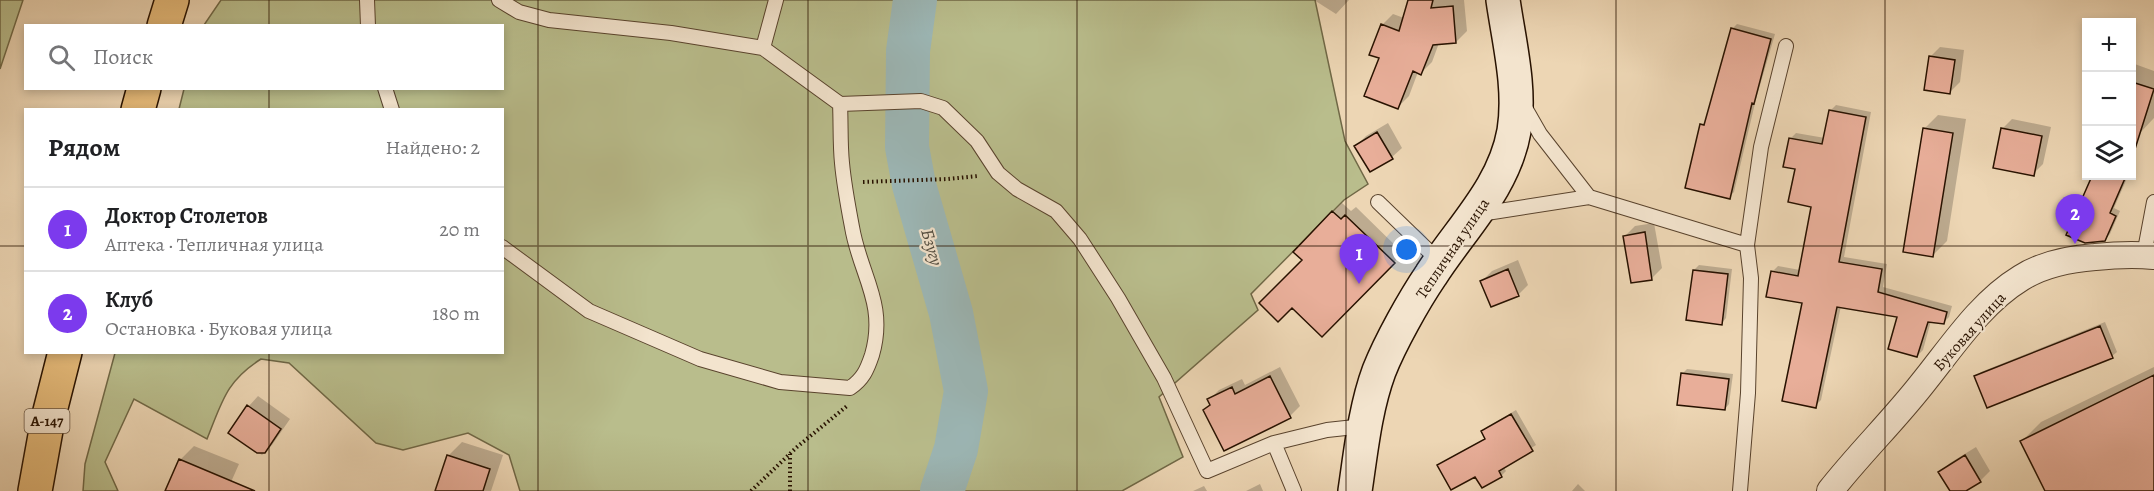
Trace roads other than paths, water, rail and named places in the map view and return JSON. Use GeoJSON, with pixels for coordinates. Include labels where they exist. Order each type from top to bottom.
{"type":"FeatureCollection","features":[{"type":"Feature","properties":{"kind":"highway"},"geometry":{"type":"LineString","coordinates":[[165,24],[172,0]]}},
{"type":"Feature","properties":{"kind":"highway"},"geometry":{"type":"LineString","coordinates":[[139,108],[143,90]]}},
{"type":"Feature","properties":{"kind":"highway","name":"А-147"},"geometry":{"type":"LineString","coordinates":[[35,491],[48,419],[64,354]]}},
{"type":"Feature","properties":{"kind":"street","name":"Тепличная улица"},"geometry":{"type":"LineString","coordinates":[[1355,491],[1364,426],[1379,371],[1430,275],[1475,215],[1504,167],[1515,129],[1517,95],[1503,0]]}},
{"type":"Feature","properties":{"kind":"street","name":"Буковая улица"},"geometry":{"type":"LineString","coordinates":[[1830,491],[1951,347],[1998,295],[2022,277],[2044,267],[2076,259],[2149,256]]}},
{"type":"Feature","properties":{"kind":"lane"},"geometry":{"type":"LineString","coordinates":[[367,0],[368,24]]}},
{"type":"Feature","properties":{"kind":"lane"},"geometry":{"type":"LineString","coordinates":[[499,0],[519,12],[549,20],[671,33],[763,48],[840,104],[921,101],[943,108],[976,141],[998,173],[1017,189],[1056,211],[1080,239],[1118,298],[1164,378],[1207,471],[1274,443],[1327,430],[1364,426]]}},
{"type":"Feature","properties":{"kind":"lane"},"geometry":{"type":"LineString","coordinates":[[763,48],[776,0]]}},
{"type":"Feature","properties":{"kind":"lane"},"geometry":{"type":"LineString","coordinates":[[1740,491],[1749,393],[1751,278],[1747,245],[1761,147],[1786,46]]}},
{"type":"Feature","properties":{"kind":"lane"},"geometry":{"type":"LineString","coordinates":[[386,90],[391,108]]}},
{"type":"Feature","properties":{"kind":"lane"},"geometry":{"type":"LineString","coordinates":[[1517,95],[1540,134],[1589,197]]}},
{"type":"Feature","properties":{"kind":"lane"},"geometry":{"type":"LineString","coordinates":[[504,248],[589,311],[700,359],[780,382],[850,388],[859,382],[867,371],[878,321],[875,302],[854,238],[844,185],[840,104]]}},
{"type":"Feature","properties":{"kind":"lane"},"geometry":{"type":"LineString","coordinates":[[1475,215],[1589,197],[1747,245]]}},
{"type":"Feature","properties":{"kind":"lane"},"geometry":{"type":"LineString","coordinates":[[1378,202],[1440,262]]}},
{"type":"Feature","properties":{"kind":"lane"},"geometry":{"type":"LineString","coordinates":[[2149,256],[2154,202]]}},
{"type":"Feature","properties":{"kind":"lane"},"geometry":{"type":"LineString","coordinates":[[1274,443],[1294,491]]}},
{"type":"Feature","properties":{"kind":"waterway","name":"Бзугу"},"geometry":{"type":"LineString","coordinates":[[915,0],[908,51],[907,147],[914,185],[951,313],[966,391],[956,449],[942,491]]}},
{"type":"Feature","properties":{"kind":"place","name":"Клуб"},"geometry":{"type":"Point","coordinates":[2075,244]}},
{"type":"Feature","properties":{"kind":"place","name":"Доктор Столетов"},"geometry":{"type":"Point","coordinates":[1359,284]}}]}
